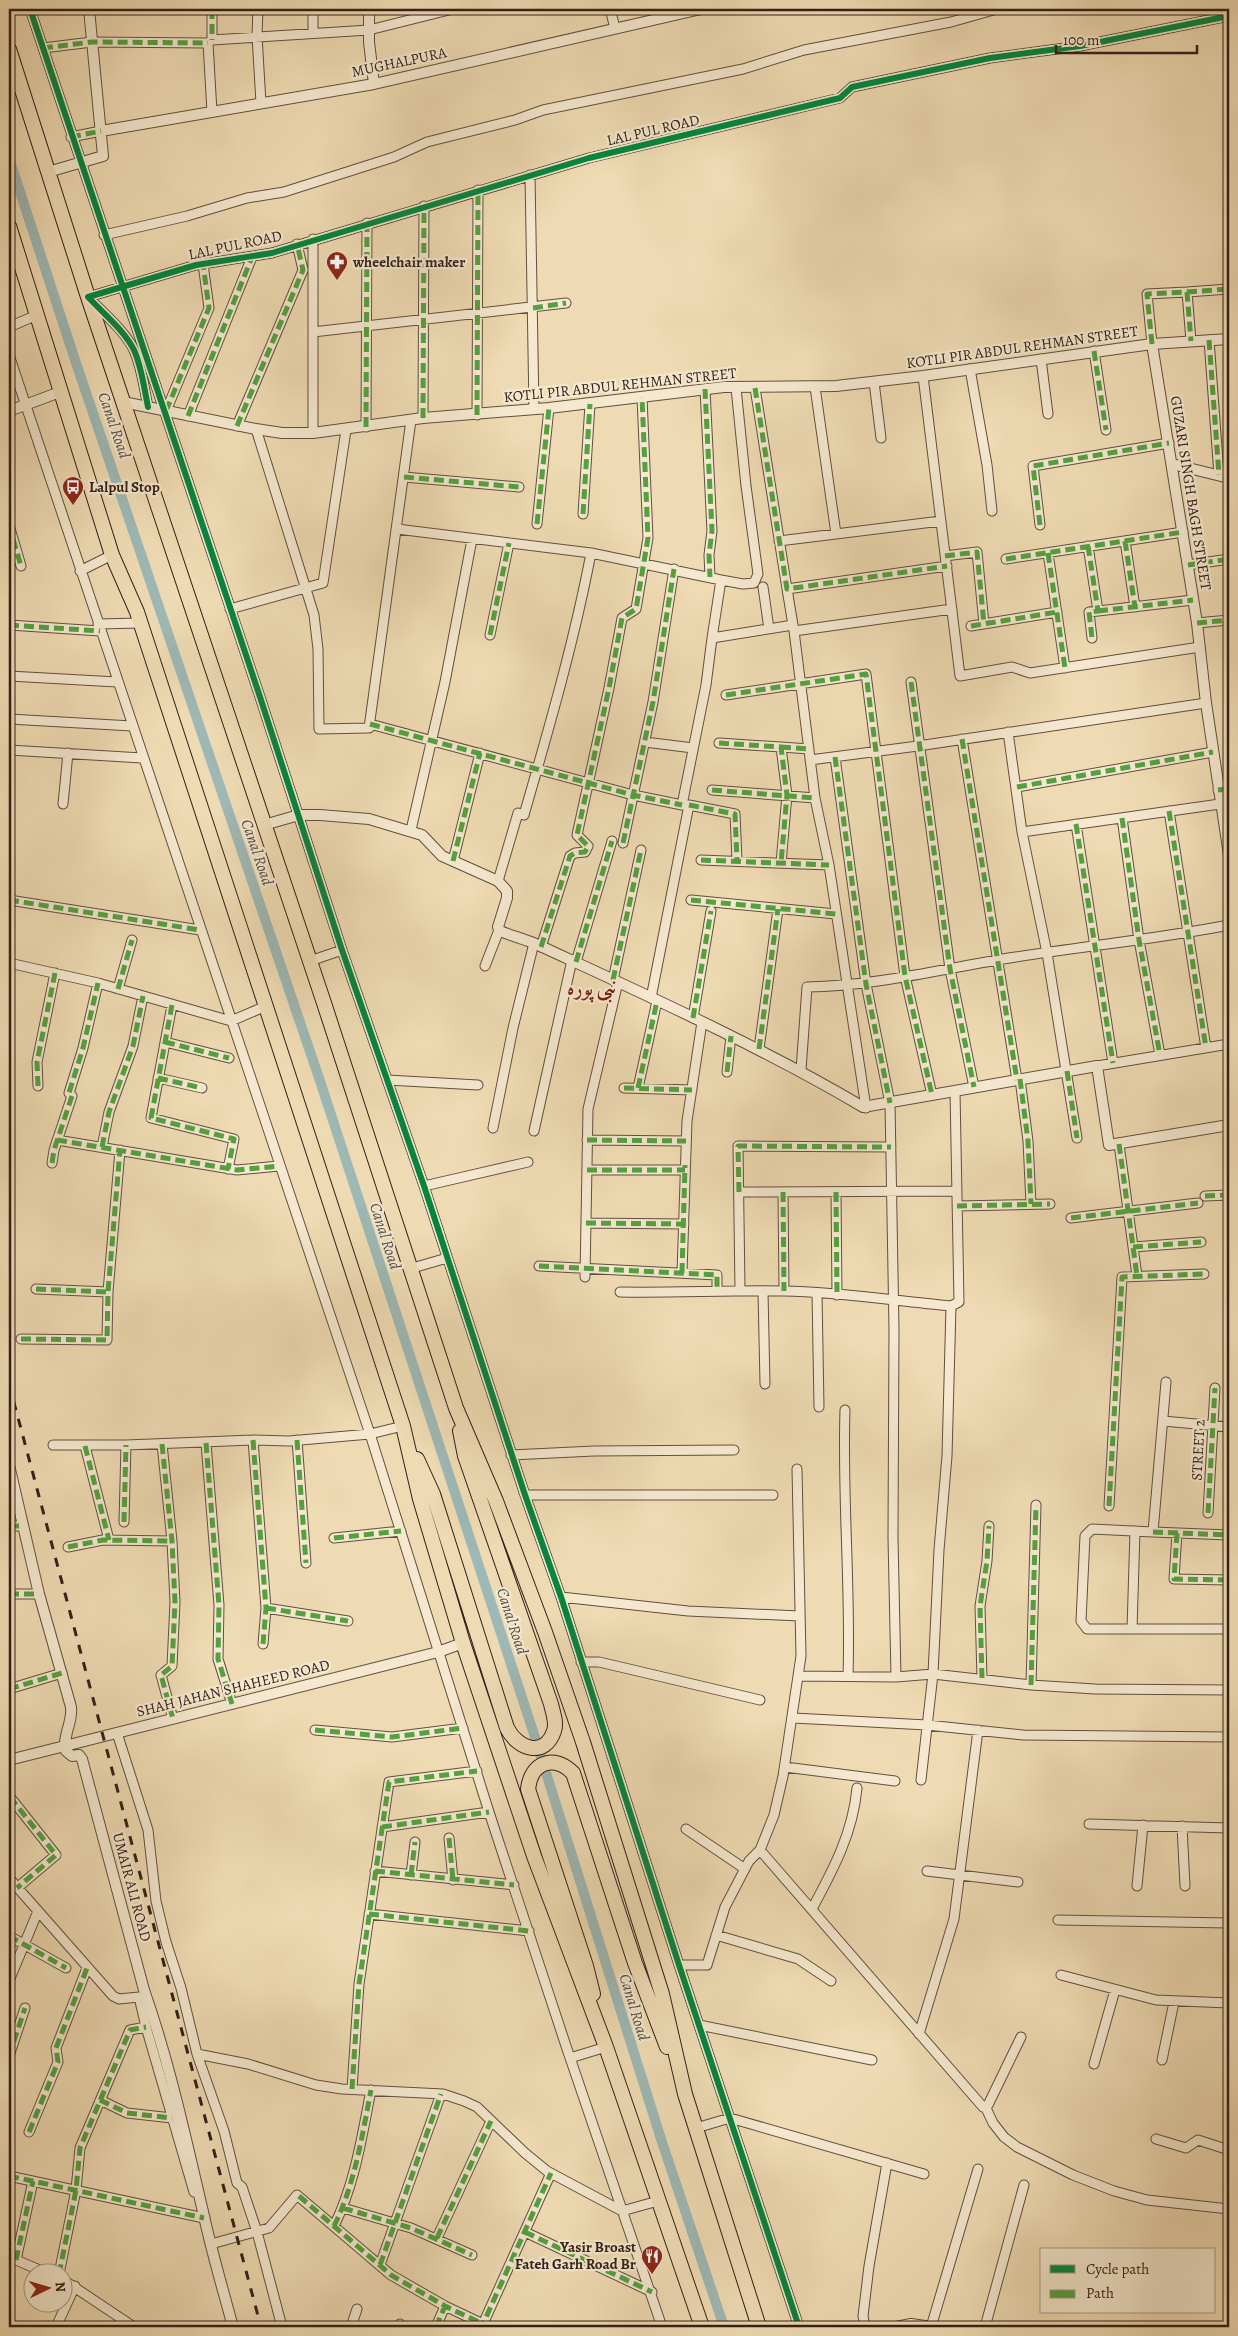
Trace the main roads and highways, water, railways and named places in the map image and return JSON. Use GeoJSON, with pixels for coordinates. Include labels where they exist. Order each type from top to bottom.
{"type":"FeatureCollection","features":[{"type":"Feature","properties":{"kind":"highway"},"geometry":{"type":"LineString","coordinates":[[9,49],[88,297],[310,961],[409,1269],[456,1408],[546,1632],[583,1742],[662,1994],[685,2094]]}},
{"type":"Feature","properties":{"kind":"highway"},"geometry":{"type":"LineString","coordinates":[[9,226],[112,555],[140,623],[403,1426],[420,1499],[464,1643],[534,1856],[606,2047],[702,2327]]}},
{"type":"Feature","properties":{"kind":"highway"},"geometry":{"type":"LineString","coordinates":[[403,1426],[433,1494],[512,1739],[524,1747],[539,1747],[551,1738],[556,1724],[551,1704],[465,1456],[456,1408]]}},
{"type":"Feature","properties":{"kind":"highway"},"geometry":{"type":"LineString","coordinates":[[606,2047],[586,1966],[528,1789],[532,1773],[545,1764],[560,1764],[573,1773],[635,1963],[685,2094],[759,2327]]}},
{"type":"Feature","properties":{"kind":"waterway","name":"Canal Road"},"geometry":{"type":"LineString","coordinates":[[9,158],[76,363],[320,1081],[532,1728],[661,2139],[724,2327]]}},
{"type":"Feature","properties":{"kind":"railway"},"geometry":{"type":"LineString","coordinates":[[9,1384],[261,2327]]}},
{"type":"Feature","properties":{"kind":"place","name":"wheelchair maker"},"geometry":{"type":"Point","coordinates":[337,281]}},
{"type":"Feature","properties":{"kind":"place","name":"Lalpul Stop"},"geometry":{"type":"Point","coordinates":[73,506]}},
{"type":"Feature","properties":{"kind":"place","name":"Yasir Broast Fateh Garh Road Br"},"geometry":{"type":"Point","coordinates":[652,2275]}},
{"type":"Feature","properties":{"kind":"district","name":"نبی پورہ"},"geometry":{"type":"Point","coordinates":[592,988]}}]}
